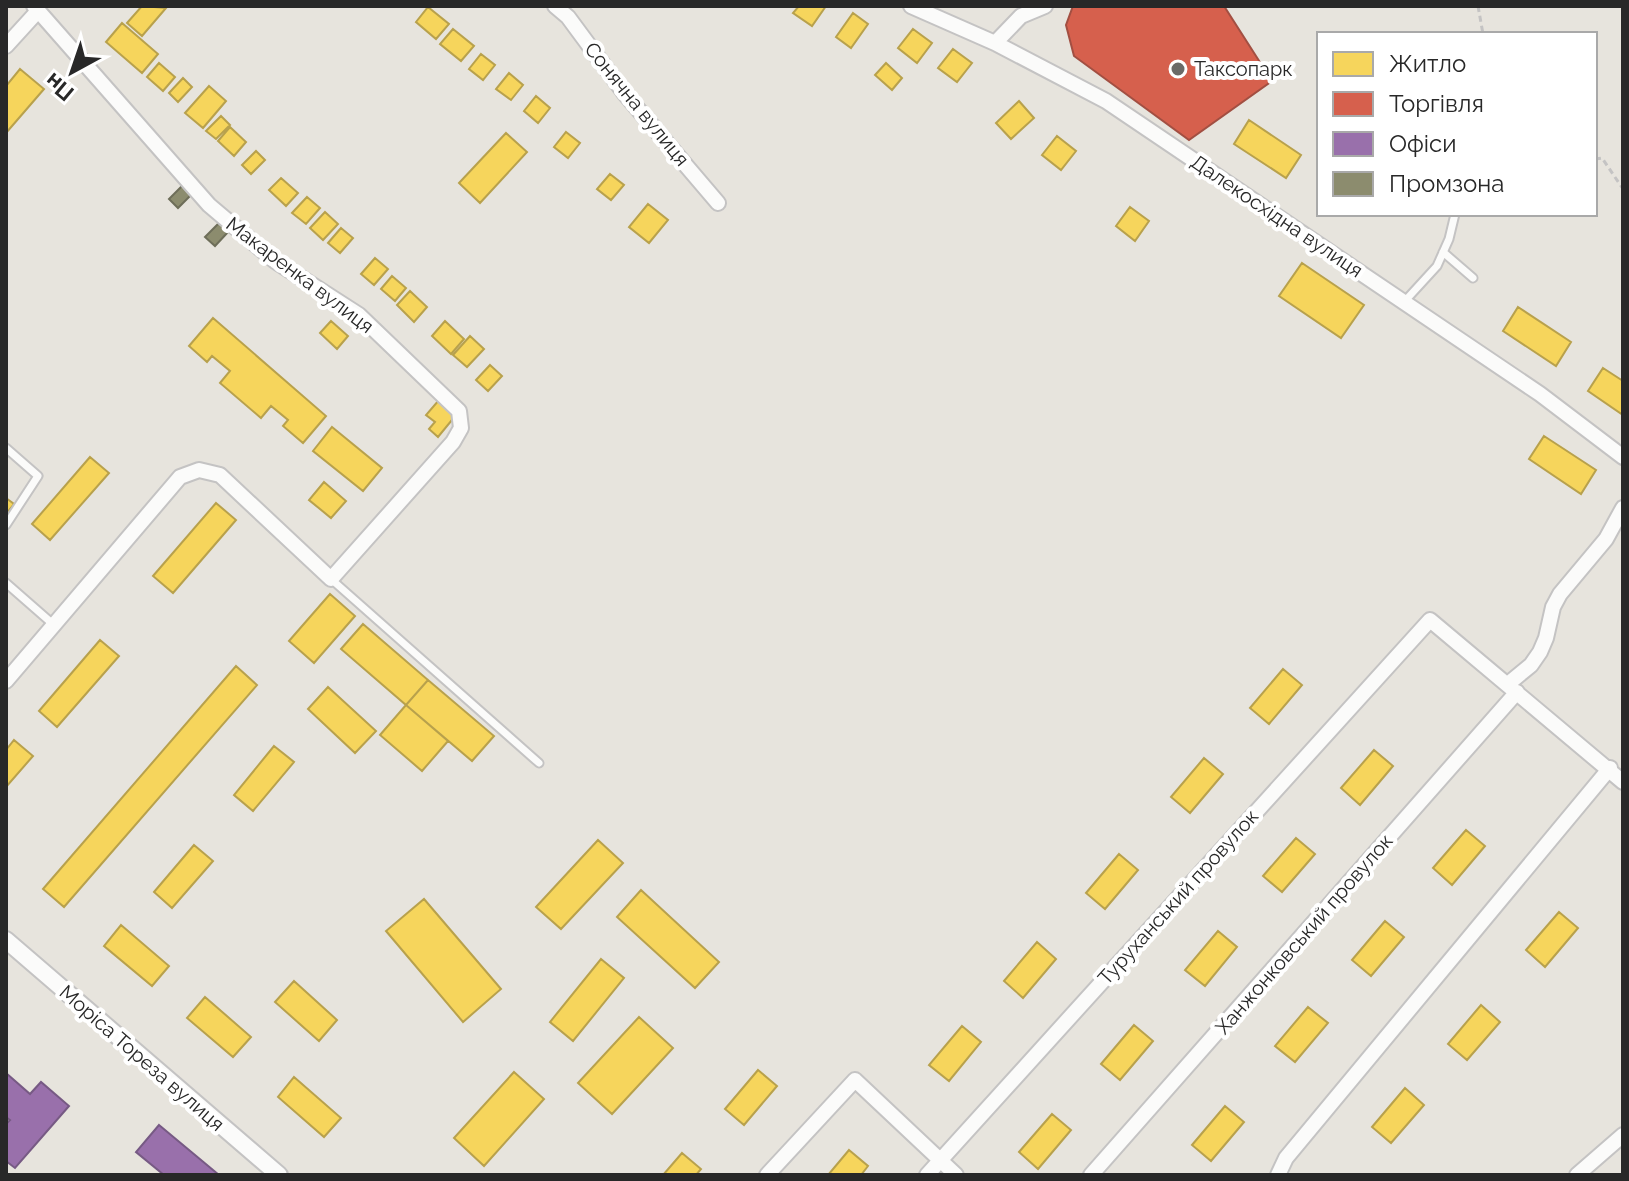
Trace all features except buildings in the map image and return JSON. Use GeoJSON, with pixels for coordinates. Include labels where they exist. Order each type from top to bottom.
{"type":"FeatureCollection","features":[{"type":"Feature","properties":{"kind":"street","name":"Сонячна вулиця"},"geometry":{"type":"LineString","coordinates":[[555,6],[568,17],[625,94],[718,203]]}},
{"type":"Feature","properties":{"kind":"street","name":"Далекосхідна вулиця"},"geometry":{"type":"LineString","coordinates":[[911,6],[995,43],[1106,101],[1540,394],[1623,457]]}},
{"type":"Feature","properties":{"kind":"street"},"geometry":{"type":"LineString","coordinates":[[995,43],[1021,16],[1045,6]]}},
{"type":"Feature","properties":{"kind":"street"},"geometry":{"type":"LineString","coordinates":[[6,46],[36,9]]}},
{"type":"Feature","properties":{"kind":"street","name":"Макаренка вулиця"},"geometry":{"type":"LineString","coordinates":[[36,9],[209,205],[275,261],[359,315],[459,411],[461,428],[453,442],[331,579]]}},
{"type":"Feature","properties":{"kind":"street"},"geometry":{"type":"LineString","coordinates":[[6,681],[180,477],[199,470],[220,475],[331,579]]}},
{"type":"Feature","properties":{"kind":"street","name":"Ханжонковський провулок"},"geometry":{"type":"LineString","coordinates":[[1091,1175],[1531,665],[1546,638],[1553,607],[1560,594],[1606,539],[1623,508]]}},
{"type":"Feature","properties":{"kind":"street","name":"Туруханський провулок"},"geometry":{"type":"LineString","coordinates":[[927,1175],[1430,620],[1512,688]]}},
{"type":"Feature","properties":{"kind":"street"},"geometry":{"type":"LineString","coordinates":[[1512,688],[1623,782]]}},
{"type":"Feature","properties":{"kind":"street"},"geometry":{"type":"LineString","coordinates":[[1278,1175],[1286,1158],[1610,768]]}},
{"type":"Feature","properties":{"kind":"street","name":"Моріса Тореза вулиця"},"geometry":{"type":"LineString","coordinates":[[6,940],[279,1175]]}},
{"type":"Feature","properties":{"kind":"street"},"geometry":{"type":"LineString","coordinates":[[767,1175],[855,1080],[956,1175]]}},
{"type":"Feature","properties":{"kind":"street"},"geometry":{"type":"LineString","coordinates":[[1577,1175],[1623,1135]]}},
{"type":"Feature","properties":{"kind":"lane"},"geometry":{"type":"LineString","coordinates":[[1404,302],[1437,266],[1454,216]]}},
{"type":"Feature","properties":{"kind":"lane"},"geometry":{"type":"LineString","coordinates":[[1443,252],[1473,278]]}},
{"type":"Feature","properties":{"kind":"lane"},"geometry":{"type":"LineString","coordinates":[[6,448],[38,476],[6,525]]}},
{"type":"Feature","properties":{"kind":"lane"},"geometry":{"type":"LineString","coordinates":[[331,579],[539,763]]}},
{"type":"Feature","properties":{"kind":"lane"},"geometry":{"type":"LineString","coordinates":[[6,583],[54,625]]}},
{"type":"Feature","properties":{"kind":"path"},"geometry":{"type":"LineString","coordinates":[[1478,6],[1483,32]]}},
{"type":"Feature","properties":{"kind":"path"},"geometry":{"type":"LineString","coordinates":[[1597,159],[1602,158],[1623,189]]}},
{"type":"Feature","properties":{"kind":"place","name":"Таксопарк"},"geometry":{"type":"Point","coordinates":[1178,69]}}]}
